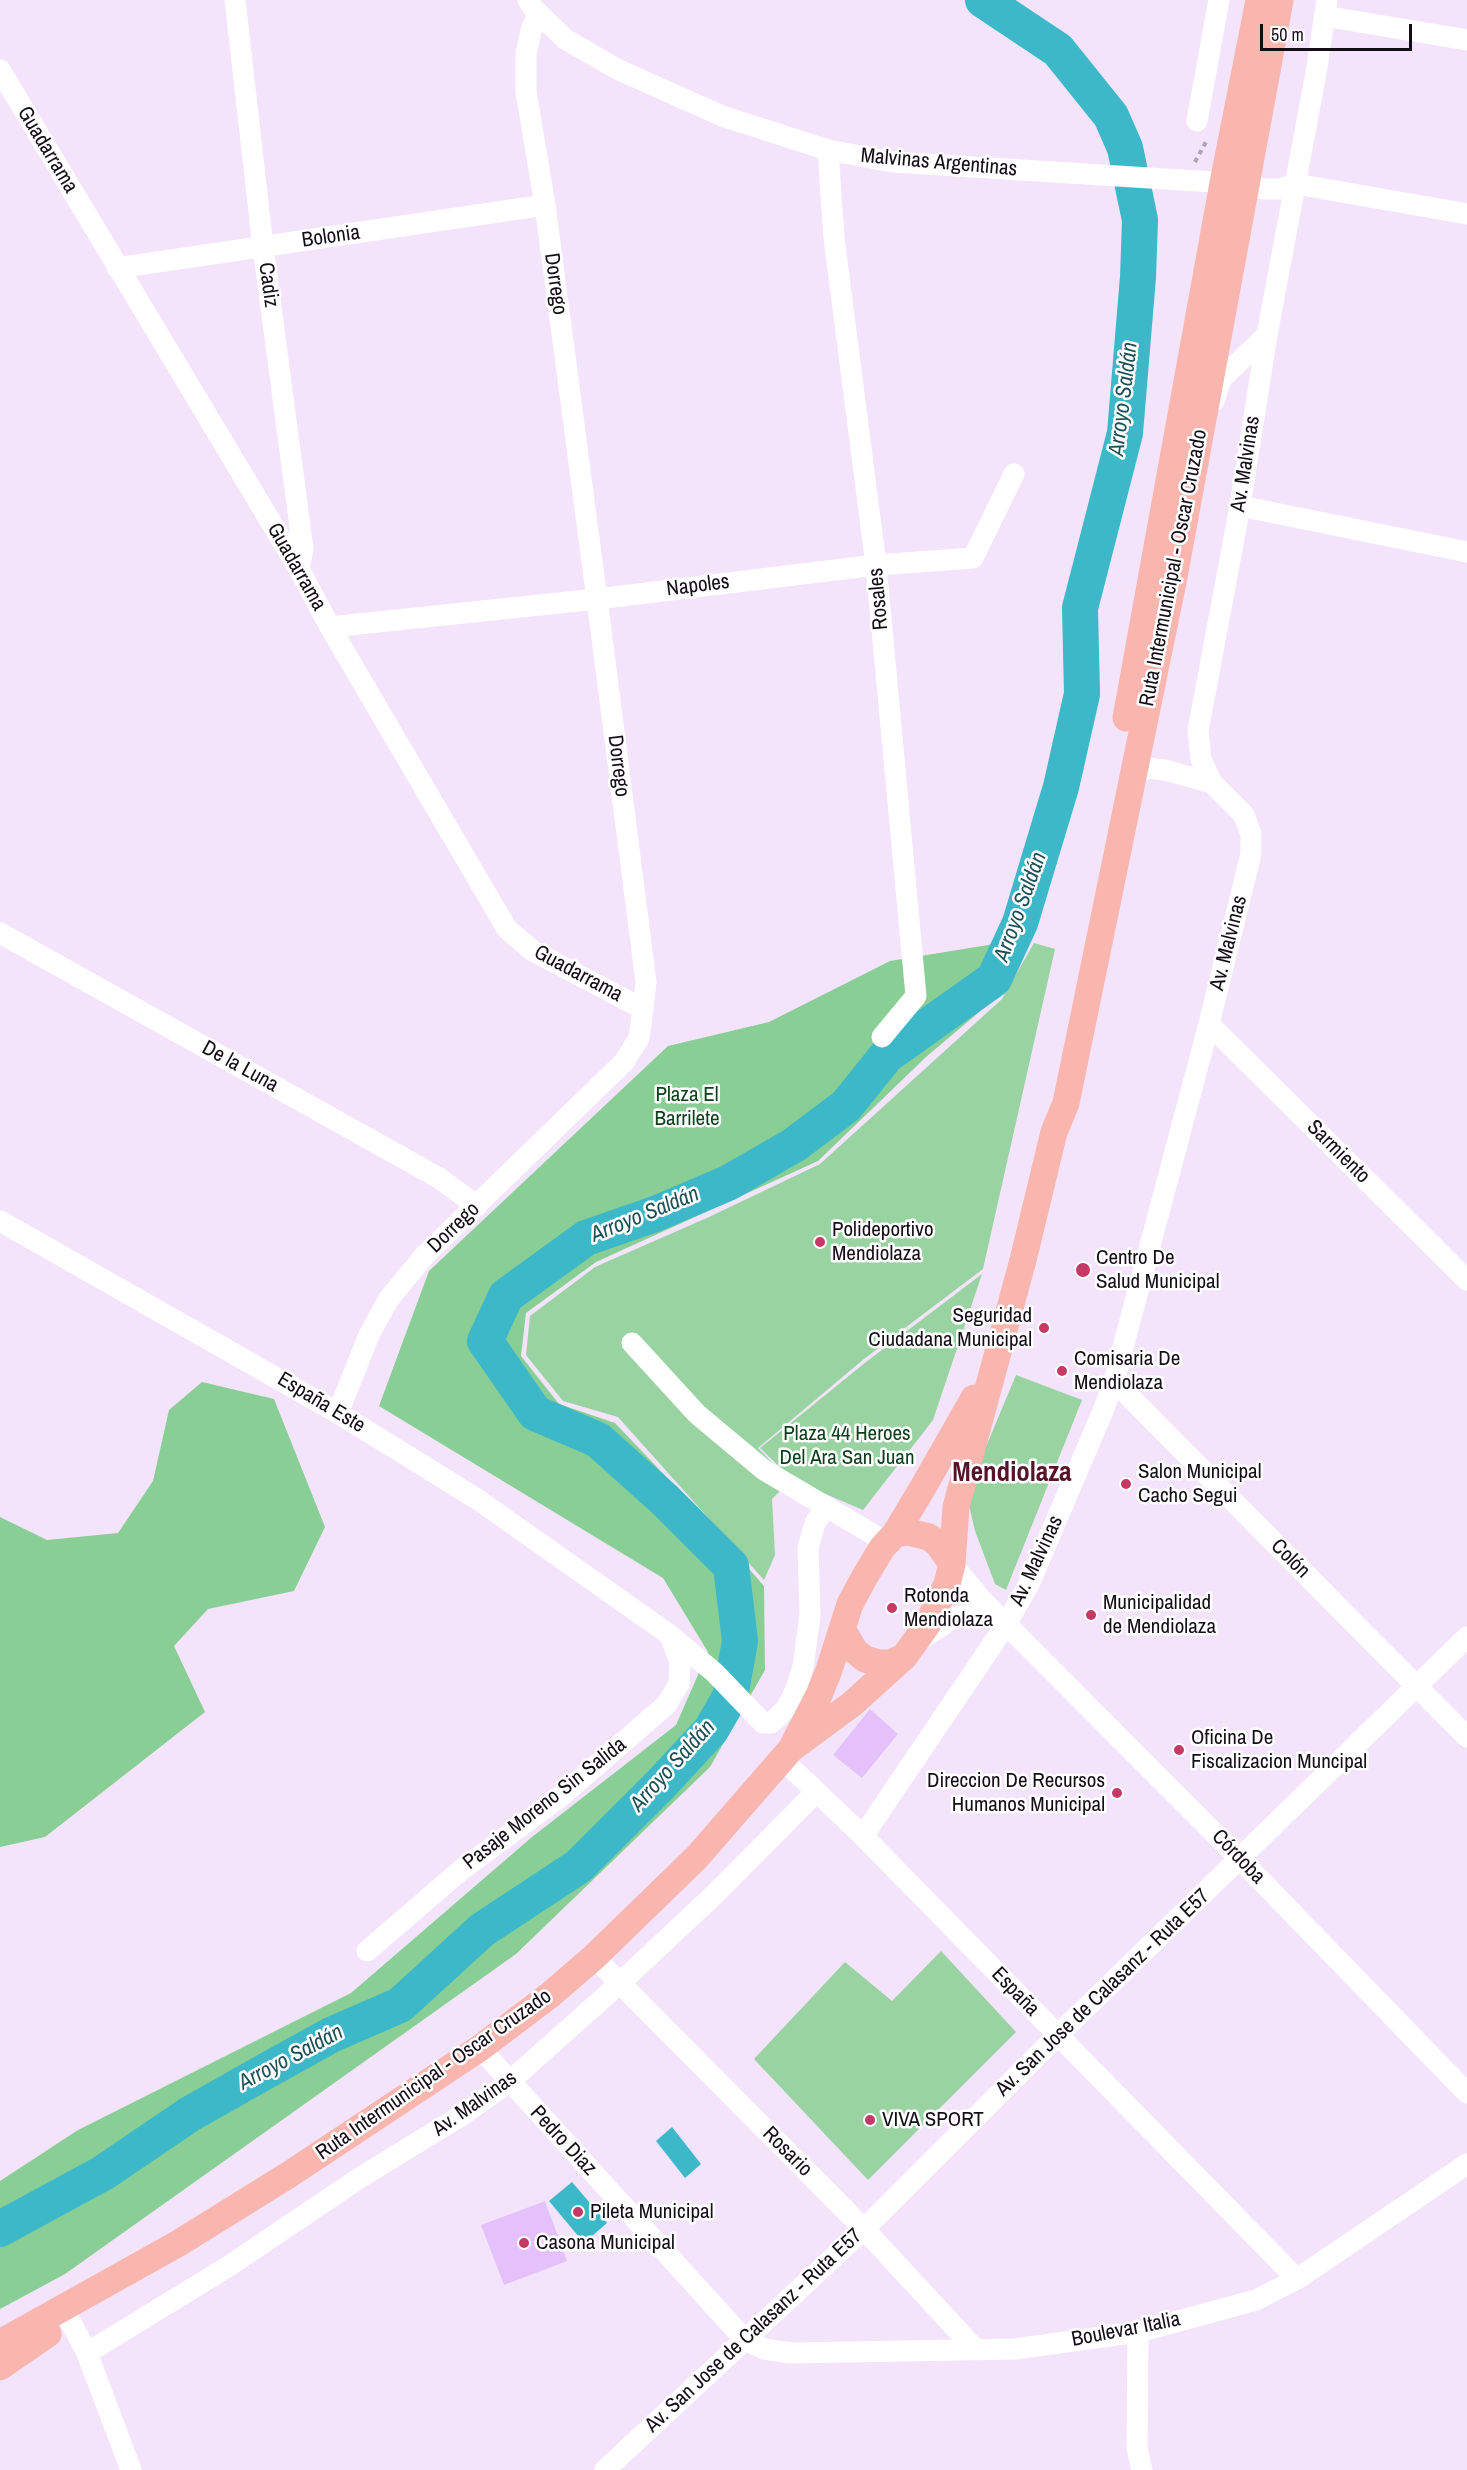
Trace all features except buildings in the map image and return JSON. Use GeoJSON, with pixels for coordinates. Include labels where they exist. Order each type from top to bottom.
{"type":"FeatureCollection","features":[{"type":"Feature","properties":{"kind":"main road","name":"Ruta Intermunicipal - Oscar Cruzado"},"geometry":{"type":"LineString","coordinates":[[786,1754],[852,1704],[910,1651],[939,1603],[947,1584],[952,1564],[956,1507],[1023,1260],[1054,1132],[1066,1102],[1174,576],[1196,457],[1259,0]]}},
{"type":"Feature","properties":{"kind":"main road","name":"Ruta Intermunicipal - Oscar Cruzado"},"geometry":{"type":"LineString","coordinates":[[1054,1132],[1055,1101],[1235,183],[1280,0]]}},
{"type":"Feature","properties":{"kind":"main road","name":"Ruta Intermunicipal - Oscar Cruzado"},"geometry":{"type":"LineString","coordinates":[[0,2343],[179,2243],[300,2168],[480,2048],[594,1958],[697,1857],[786,1754],[819,1695],[850,1604],[949,1443],[996,1356]]}},
{"type":"Feature","properties":{"kind":"main road"},"geometry":{"type":"LineString","coordinates":[[891,1538],[908,1532],[929,1537],[938,1544],[952,1564]]}},
{"type":"Feature","properties":{"kind":"main road"},"geometry":{"type":"LineString","coordinates":[[842,1629],[851,1646],[865,1659],[878,1663],[890,1663],[910,1651]]}},
{"type":"Feature","properties":{"kind":"main road","name":"Ruta Intermunicipal - Oscar Cruzado"},"geometry":{"type":"LineString","coordinates":[[0,2367],[179,2243]]}},
{"type":"Feature","properties":{"kind":"street","name":"Cadiz"},"geometry":{"type":"LineString","coordinates":[[235,0],[263,247],[303,549],[299,569]]}},
{"type":"Feature","properties":{"kind":"street"},"geometry":{"type":"LineString","coordinates":[[1197,121],[1219,0]]}},
{"type":"Feature","properties":{"kind":"street","name":"Malvinas Argentinas"},"geometry":{"type":"LineString","coordinates":[[534,7],[565,39],[617,69],[722,116],[828,150],[893,162],[1235,183],[1263,189],[1280,189],[1296,184],[1467,214]]}},
{"type":"Feature","properties":{"kind":"street","name":"Dorrego"},"geometry":{"type":"LineString","coordinates":[[338,1413],[369,1335],[388,1300],[424,1257],[624,1062],[639,1038],[646,982],[545,205],[526,92],[526,53],[534,7]]}},
{"type":"Feature","properties":{"kind":"street"},"geometry":{"type":"LineString","coordinates":[[1325,8],[1467,40]]}},
{"type":"Feature","properties":{"kind":"street","name":"Av. Malvinas"},"geometry":{"type":"LineString","coordinates":[[863,1836],[1007,1623],[1029,1584],[1103,1411],[1114,1381],[1209,1024],[1251,854],[1251,834],[1244,815],[1212,783],[1201,759],[1198,731],[1240,506],[1267,335],[1316,73],[1325,8]]}},
{"type":"Feature","properties":{"kind":"street","name":"Guadarrama"},"geometry":{"type":"LineString","coordinates":[[0,70],[299,569],[330,627],[507,930],[532,951],[643,1009]]}},
{"type":"Feature","properties":{"kind":"street","name":"Rosales"},"geometry":{"type":"LineString","coordinates":[[828,150],[834,238],[876,565],[916,996],[882,1037]]}},
{"type":"Feature","properties":{"kind":"street","name":"Bolonia"},"geometry":{"type":"LineString","coordinates":[[117,268],[545,205]]}},
{"type":"Feature","properties":{"kind":"street"},"geometry":{"type":"LineString","coordinates":[[1174,576],[1187,536],[1212,410],[1221,379],[1267,335]]}},
{"type":"Feature","properties":{"kind":"street","name":"Napoles"},"geometry":{"type":"LineString","coordinates":[[330,627],[597,599],[876,565],[973,558],[1014,474]]}},
{"type":"Feature","properties":{"kind":"street"},"geometry":{"type":"LineString","coordinates":[[1240,506],[1467,552]]}},
{"type":"Feature","properties":{"kind":"street"},"geometry":{"type":"LineString","coordinates":[[1133,775],[1147,768],[1166,770],[1212,783]]}},
{"type":"Feature","properties":{"kind":"street","name":"De la Luna"},"geometry":{"type":"LineString","coordinates":[[0,933],[439,1178],[477,1206]]}},
{"type":"Feature","properties":{"kind":"street","name":"Sarmiento"},"geometry":{"type":"LineString","coordinates":[[1209,1024],[1467,1280]]}},
{"type":"Feature","properties":{"kind":"street","name":"España Este"},"geometry":{"type":"LineString","coordinates":[[0,1221],[338,1413],[477,1499],[630,1604],[670,1635],[715,1673],[764,1723],[771,1723],[786,1709],[796,1689],[808,1645],[810,1615],[808,1548],[815,1523],[826,1507]]}},
{"type":"Feature","properties":{"kind":"street"},"geometry":{"type":"LineString","coordinates":[[632,1343],[705,1421],[764,1470],[826,1507],[891,1538]]}},
{"type":"Feature","properties":{"kind":"street","name":"Colón"},"geometry":{"type":"LineString","coordinates":[[1114,1381],[1467,1737]]}},
{"type":"Feature","properties":{"kind":"street","name":"Córdoba"},"geometry":{"type":"LineString","coordinates":[[952,1564],[981,1599],[1240,1859],[1467,2093]]}},
{"type":"Feature","properties":{"kind":"street"},"geometry":{"type":"LineString","coordinates":[[910,1651],[940,1625],[955,1617],[985,1616],[1007,1623]]}},
{"type":"Feature","properties":{"kind":"street","name":"Pasaje Moreno Sin Salida"},"geometry":{"type":"LineString","coordinates":[[367,1952],[460,1871],[560,1797],[666,1705],[679,1684],[680,1662],[670,1635]]}},
{"type":"Feature","properties":{"kind":"street","name":"Av. San Jose de Calasanz - Ruta E57"},"geometry":{"type":"LineString","coordinates":[[605,2470],[864,2229],[1057,2036],[1467,1637]]}},
{"type":"Feature","properties":{"kind":"street","name":"España"},"geometry":{"type":"LineString","coordinates":[[786,1754],[815,1793],[863,1836],[1297,2279]]}},
{"type":"Feature","properties":{"kind":"street","name":"Av. Malvinas"},"geometry":{"type":"LineString","coordinates":[[87,2353],[229,2266],[362,2176],[464,2114],[509,2082],[620,1984],[715,1894],[815,1793]]}},
{"type":"Feature","properties":{"kind":"street","name":"Rosario"},"geometry":{"type":"LineString","coordinates":[[594,1958],[864,2229],[976,2350]]}},
{"type":"Feature","properties":{"kind":"street","name":"Pedro Diaz"},"geometry":{"type":"LineString","coordinates":[[480,2048],[745,2340]]}},
{"type":"Feature","properties":{"kind":"street","name":"Boulevar Italia"},"geometry":{"type":"LineString","coordinates":[[745,2340],[764,2349],[791,2353],[976,2350],[1015,2349],[1137,2331],[1256,2301],[1297,2279],[1467,2164]]}},
{"type":"Feature","properties":{"kind":"street"},"geometry":{"type":"LineString","coordinates":[[69,2319],[87,2353],[131,2470]]}},
{"type":"Feature","properties":{"kind":"street"},"geometry":{"type":"LineString","coordinates":[[1137,2331],[1137,2448],[1142,2470]]}},
{"type":"Feature","properties":{"kind":"green space","name":"Plaza El Barrilete"},"geometry":{"type":"Polygon","coordinates":[[[1031,938],[997,997],[926,1057],[818,1161],[596,1262],[526,1313],[521,1356],[559,1404],[615,1423],[697,1509],[764,1586],[765,1670],[710,1767],[516,1954],[65,2274],[0,2309],[0,2181],[78,2130],[351,1993],[532,1837],[676,1725],[708,1652],[663,1578],[379,1406],[429,1271],[668,1046],[769,1022],[890,961],[1031,938]]]}},
{"type":"Feature","properties":{"kind":"green space","name":"Polideportivo Mendiolaza"},"geometry":{"type":"Polygon","coordinates":[[[1034,943],[1055,949],[983,1269],[864,1359],[758,1448],[790,1481],[772,1499],[775,1555],[764,1580],[618,1417],[563,1401],[526,1355],[530,1316],[595,1267],[709,1217],[820,1164],[1002,999],[1034,943]]]}},
{"type":"Feature","properties":{"kind":"green space","name":"Plaza 44 Heroes Del Ara San Juan"},"geometry":{"type":"Polygon","coordinates":[[[982,1274],[933,1420],[863,1510],[793,1480],[760,1448],[866,1362],[982,1274]]]}},
{"type":"Feature","properties":{"kind":"green space"},"geometry":{"type":"Polygon","coordinates":[[[1016,1375],[1082,1400],[1006,1590],[995,1584],[975,1531],[969,1505],[983,1454],[1016,1375]]]}},
{"type":"Feature","properties":{"kind":"green space"},"geometry":{"type":"Polygon","coordinates":[[[202,1382],[274,1399],[325,1527],[294,1591],[208,1609],[174,1646],[205,1712],[45,1837],[0,1847],[0,1517],[47,1540],[118,1533],[153,1481],[169,1410],[202,1382]]]}},
{"type":"Feature","properties":{"kind":"green space","name":"VIVA SPORT"},"geometry":{"type":"Polygon","coordinates":[[[941,1951],[1016,2032],[868,2180],[754,2059],[845,1962],[892,2001],[941,1951]]]}},
{"type":"Feature","properties":{"kind":"water"},"geometry":{"type":"Polygon","coordinates":[[[672,2127],[701,2164],[685,2178],[656,2141],[672,2127]]]}},
{"type":"Feature","properties":{"kind":"water","name":"Pileta Municipal"},"geometry":{"type":"Polygon","coordinates":[[[572,2182],[607,2223],[584,2243],[549,2201],[572,2182]]]}},
{"type":"Feature","properties":{"kind":"waterway","name":"Arroyo Saldán"},"geometry":{"type":"LineString","coordinates":[[0,2229],[103,2173],[190,2114],[266,2071],[331,2035],[400,2005],[482,1930],[579,1866],[711,1730],[730,1697],[740,1641],[731,1566],[665,1500],[598,1440],[535,1413],[485,1341],[506,1296],[586,1238],[655,1214],[728,1183],[794,1145],[846,1106],[887,1055],[994,979],[1020,923],[1061,787],[1082,694],[1080,608],[1125,433],[1138,277],[1140,220],[1125,148],[1111,116],[1058,50],[983,0]]}},
{"type":"Feature","properties":{"kind":"place","name":"Polideportivo Mendiolaza"},"geometry":{"type":"Point","coordinates":[820,1242]}},
{"type":"Feature","properties":{"kind":"place","name":"Centro De Salud Municipal"},"geometry":{"type":"Point","coordinates":[1083,1270]}},
{"type":"Feature","properties":{"kind":"place","name":"Seguridad Ciudadana Municipal"},"geometry":{"type":"Point","coordinates":[1044,1328]}},
{"type":"Feature","properties":{"kind":"place","name":"Comisaria De Mendiolaza"},"geometry":{"type":"Point","coordinates":[1062,1371]}},
{"type":"Feature","properties":{"kind":"place","name":"Salon Municipal Cacho Segui"},"geometry":{"type":"Point","coordinates":[1126,1484]}},
{"type":"Feature","properties":{"kind":"place","name":"Rotonda Mendiolaza"},"geometry":{"type":"Point","coordinates":[892,1608]}},
{"type":"Feature","properties":{"kind":"place","name":"Municipalidad de Mendiolaza"},"geometry":{"type":"Point","coordinates":[1091,1615]}},
{"type":"Feature","properties":{"kind":"place","name":"Oficina De Fiscalizacion Muncipal"},"geometry":{"type":"Point","coordinates":[1179,1750]}},
{"type":"Feature","properties":{"kind":"place","name":"Direccion De Recursos Humanos Municipal"},"geometry":{"type":"Point","coordinates":[1117,1793]}},
{"type":"Feature","properties":{"kind":"place","name":"VIVA SPORT"},"geometry":{"type":"Point","coordinates":[870,2120]}},
{"type":"Feature","properties":{"kind":"place","name":"Pileta Municipal"},"geometry":{"type":"Point","coordinates":[578,2212]}},
{"type":"Feature","properties":{"kind":"place","name":"Casona Municipal"},"geometry":{"type":"Point","coordinates":[524,2243]}},
{"type":"Feature","properties":{"kind":"district","name":"Mendiolaza"},"geometry":{"type":"Point","coordinates":[1012,1474]}}]}
